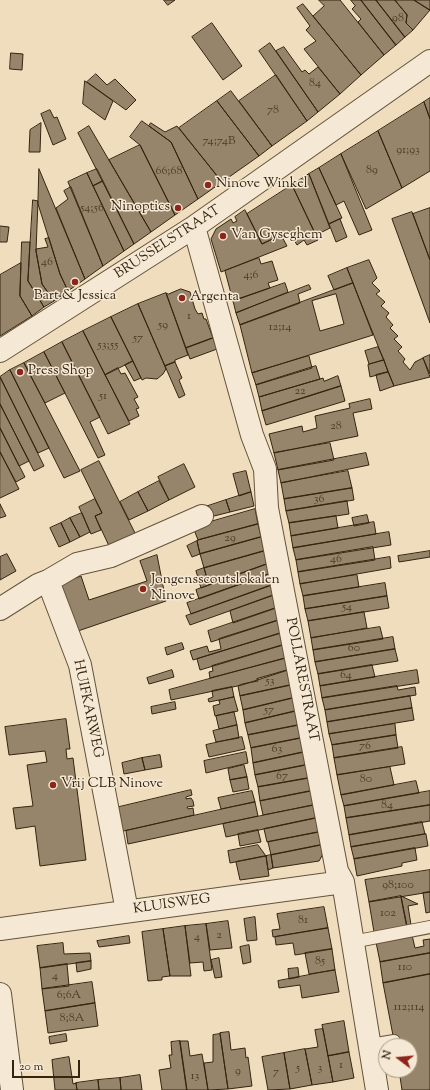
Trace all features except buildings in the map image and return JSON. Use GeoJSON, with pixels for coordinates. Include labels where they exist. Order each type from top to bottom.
{"type":"FeatureCollection","features":[{"type":"Feature","properties":{"kind":"street","name":"BRUSSELSTRAAT"},"geometry":{"type":"LineString","coordinates":[[0,351],[194,227],[430,60]]}},
{"type":"Feature","properties":{"kind":"street","name":"POLLARESTRAAT"},"geometry":{"type":"LineString","coordinates":[[194,227],[252,435],[264,469],[268,508],[337,871],[343,882],[377,1090]]}},
{"type":"Feature","properties":{"kind":"street"},"geometry":{"type":"LineString","coordinates":[[0,609],[38,585],[48,581],[77,564],[111,556],[202,516]]}},
{"type":"Feature","properties":{"kind":"street","name":"HUIFKARWEG"},"geometry":{"type":"LineString","coordinates":[[48,581],[80,665],[127,911]]}},
{"type":"Feature","properties":{"kind":"street","name":"KLUISWEG"},"geometry":{"type":"LineString","coordinates":[[0,929],[343,882]]}},
{"type":"Feature","properties":{"kind":"street"},"geometry":{"type":"LineString","coordinates":[[0,994],[12,1090]]}},
{"type":"Feature","properties":{"kind":"lane"},"geometry":{"type":"LineString","coordinates":[[352,942],[430,927]]}},
{"type":"Feature","properties":{"kind":"lane"},"geometry":{"type":"LineString","coordinates":[[370,1046],[378,1044]]}},
{"type":"Feature","properties":{"kind":"place","name":"Ninove Winkel"},"geometry":{"type":"Point","coordinates":[208,185]}},
{"type":"Feature","properties":{"kind":"place","name":"Ninoptics"},"geometry":{"type":"Point","coordinates":[178,208]}},
{"type":"Feature","properties":{"kind":"place","name":"Van Gyseghem"},"geometry":{"type":"Point","coordinates":[223,236]}},
{"type":"Feature","properties":{"kind":"place","name":"Bart & Jessica"},"geometry":{"type":"Point","coordinates":[75,282]}},
{"type":"Feature","properties":{"kind":"place","name":"Argenta"},"geometry":{"type":"Point","coordinates":[182,298]}},
{"type":"Feature","properties":{"kind":"place","name":"Press Shop"},"geometry":{"type":"Point","coordinates":[20,372]}},
{"type":"Feature","properties":{"kind":"place","name":"Jongensscoutslokalen Ninove"},"geometry":{"type":"Point","coordinates":[143,589]}},
{"type":"Feature","properties":{"kind":"place","name":"Vrij CLB Ninove"},"geometry":{"type":"Point","coordinates":[53,785]}}]}
